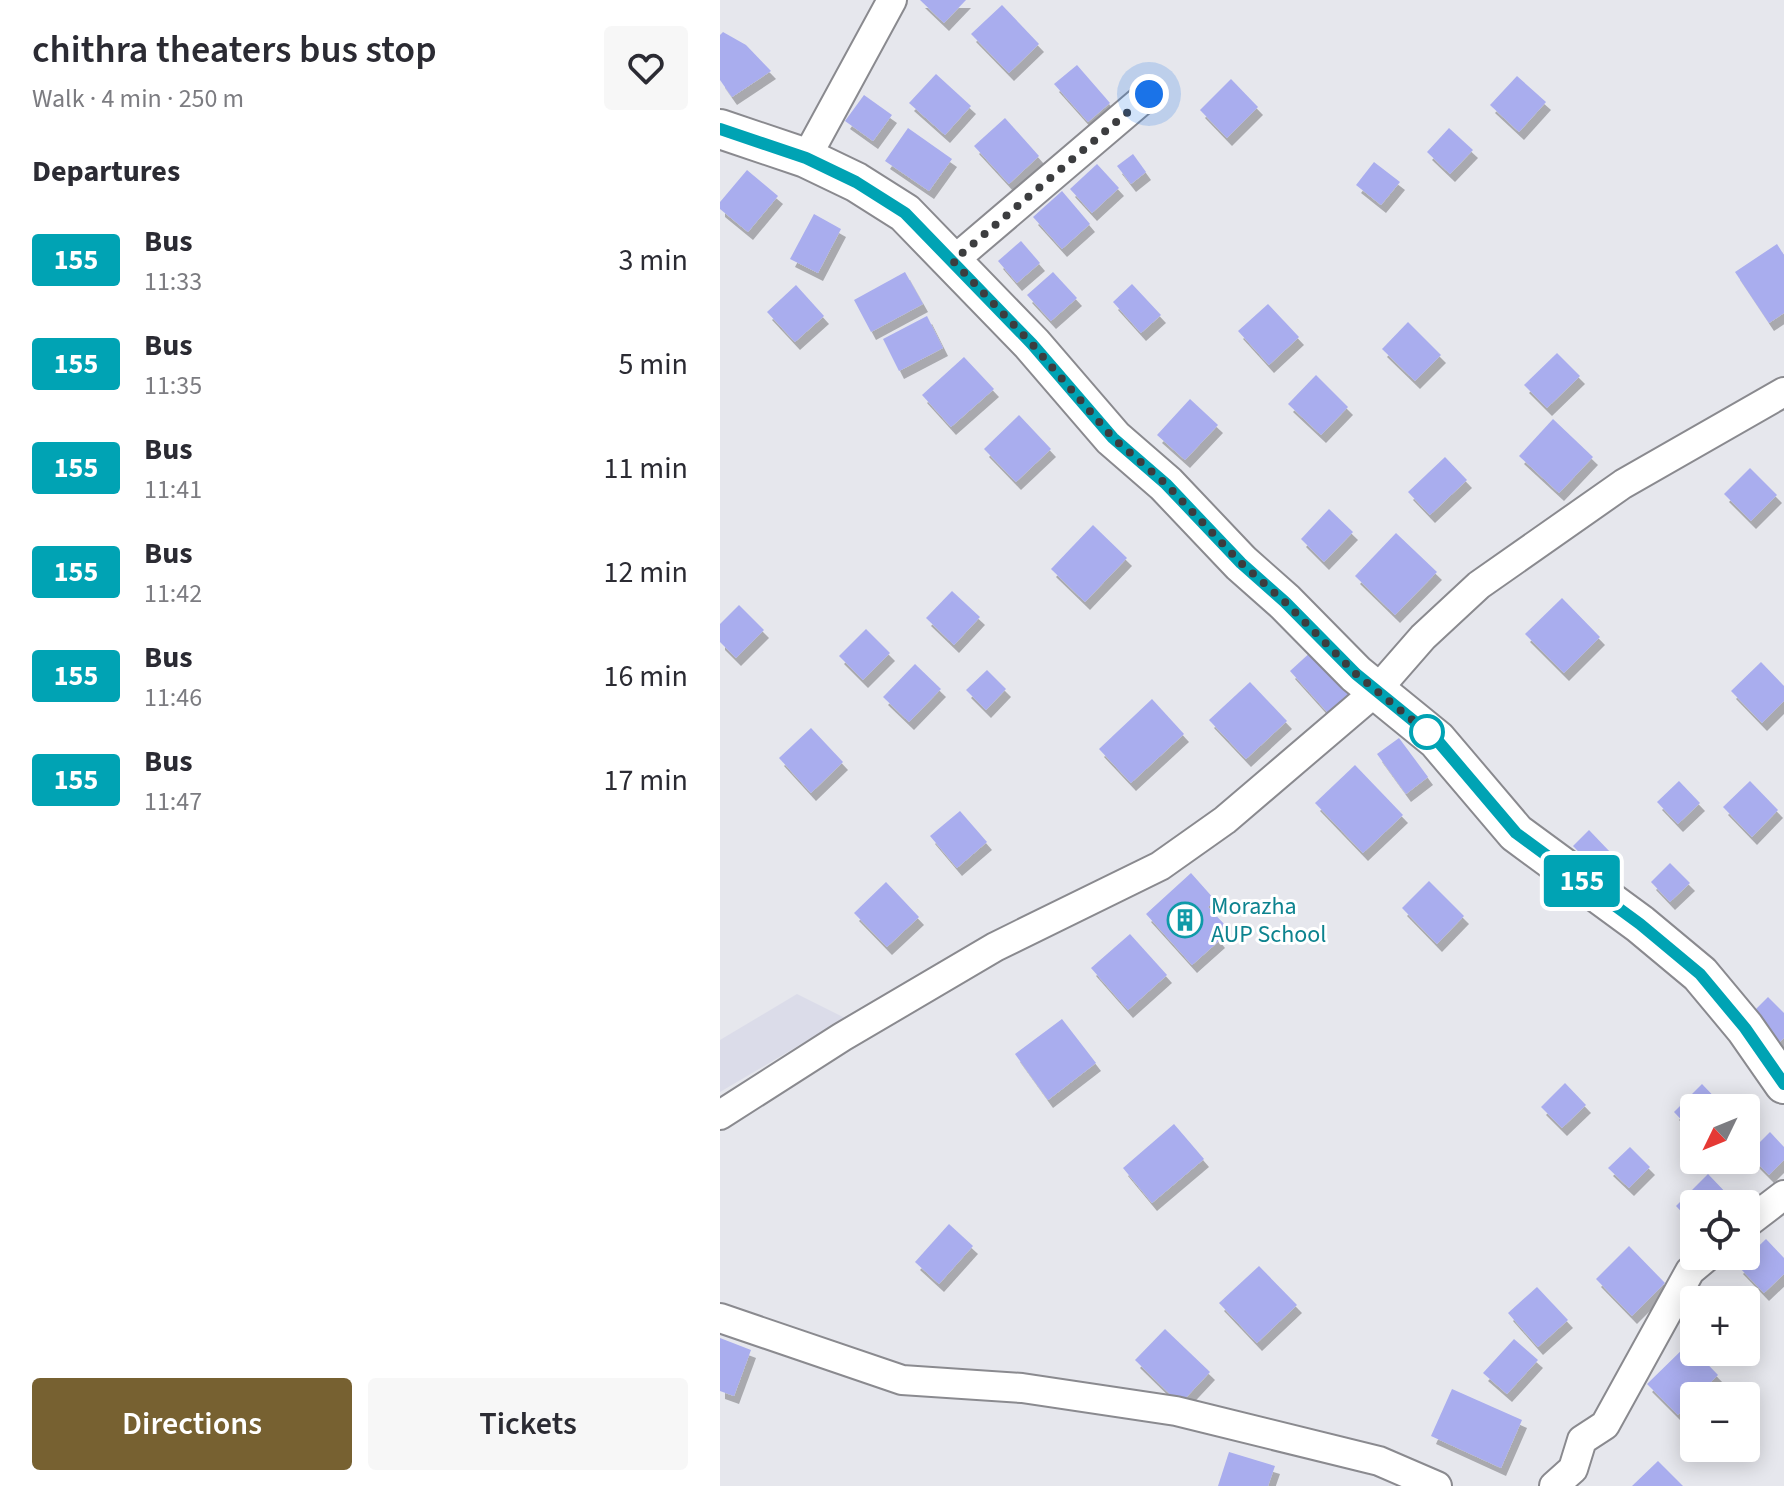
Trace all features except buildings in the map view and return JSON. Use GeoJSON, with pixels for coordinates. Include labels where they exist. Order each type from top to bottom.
{"type":"FeatureCollection","features":[{"type":"Feature","properties":{"kind":"main road"},"geometry":{"type":"LineString","coordinates":[[720,129],[806,158],[856,182],[905,213],[1032,344],[1113,438],[1166,484],[1241,563],[1285,602],[1375,692],[1437,740],[1516,833],[1640,924],[1700,974],[1745,1028],[1784,1084]]}},
{"type":"Feature","properties":{"kind":"street"},"geometry":{"type":"LineString","coordinates":[[806,158],[892,0]]}},
{"type":"Feature","properties":{"kind":"street"},"geometry":{"type":"LineString","coordinates":[[953,261],[1149,94]]}},
{"type":"Feature","properties":{"kind":"street"},"geometry":{"type":"LineString","coordinates":[[720,1115],[842,1037],[995,947],[1160,866],[1225,820],[1375,692],[1423,637],[1479,585],[1623,484],[1784,392]]}},
{"type":"Feature","properties":{"kind":"street"},"geometry":{"type":"LineString","coordinates":[[1760,1213],[1784,1195]]}},
{"type":"Feature","properties":{"kind":"street"},"geometry":{"type":"LineString","coordinates":[[1554,1486],[1573,1469],[1582,1440],[1605,1425],[1691,1270]]}},
{"type":"Feature","properties":{"kind":"street"},"geometry":{"type":"LineString","coordinates":[[720,1318],[902,1380],[1022,1388],[1176,1411],[1379,1461],[1437,1486]]}},
{"type":"Feature","properties":{"kind":"shaded area"},"geometry":{"type":"Polygon","coordinates":[[[797,994],[845,1018],[720,1092],[720,1040],[797,994]]]}},
{"type":"Feature","properties":{"kind":"bus line","name":"155"},"geometry":{"type":"LineString","coordinates":[[720,129],[806,158],[856,182],[905,213],[1032,344],[1113,438],[1166,484],[1241,563],[1285,602],[1375,692],[1437,740],[1516,833],[1640,924],[1700,974],[1745,1028],[1784,1084]]}},
{"type":"Feature","properties":{"kind":"place","name":"Morazha AUP School"},"geometry":{"type":"Point","coordinates":[1185,920]}},
{"type":"Feature","properties":{"kind":"route"},"geometry":{"type":"LineString","coordinates":[[1149,94],[953,261],[1032,344],[1113,438],[1166,484],[1241,563],[1285,602],[1375,692],[1427,732]]}}]}
